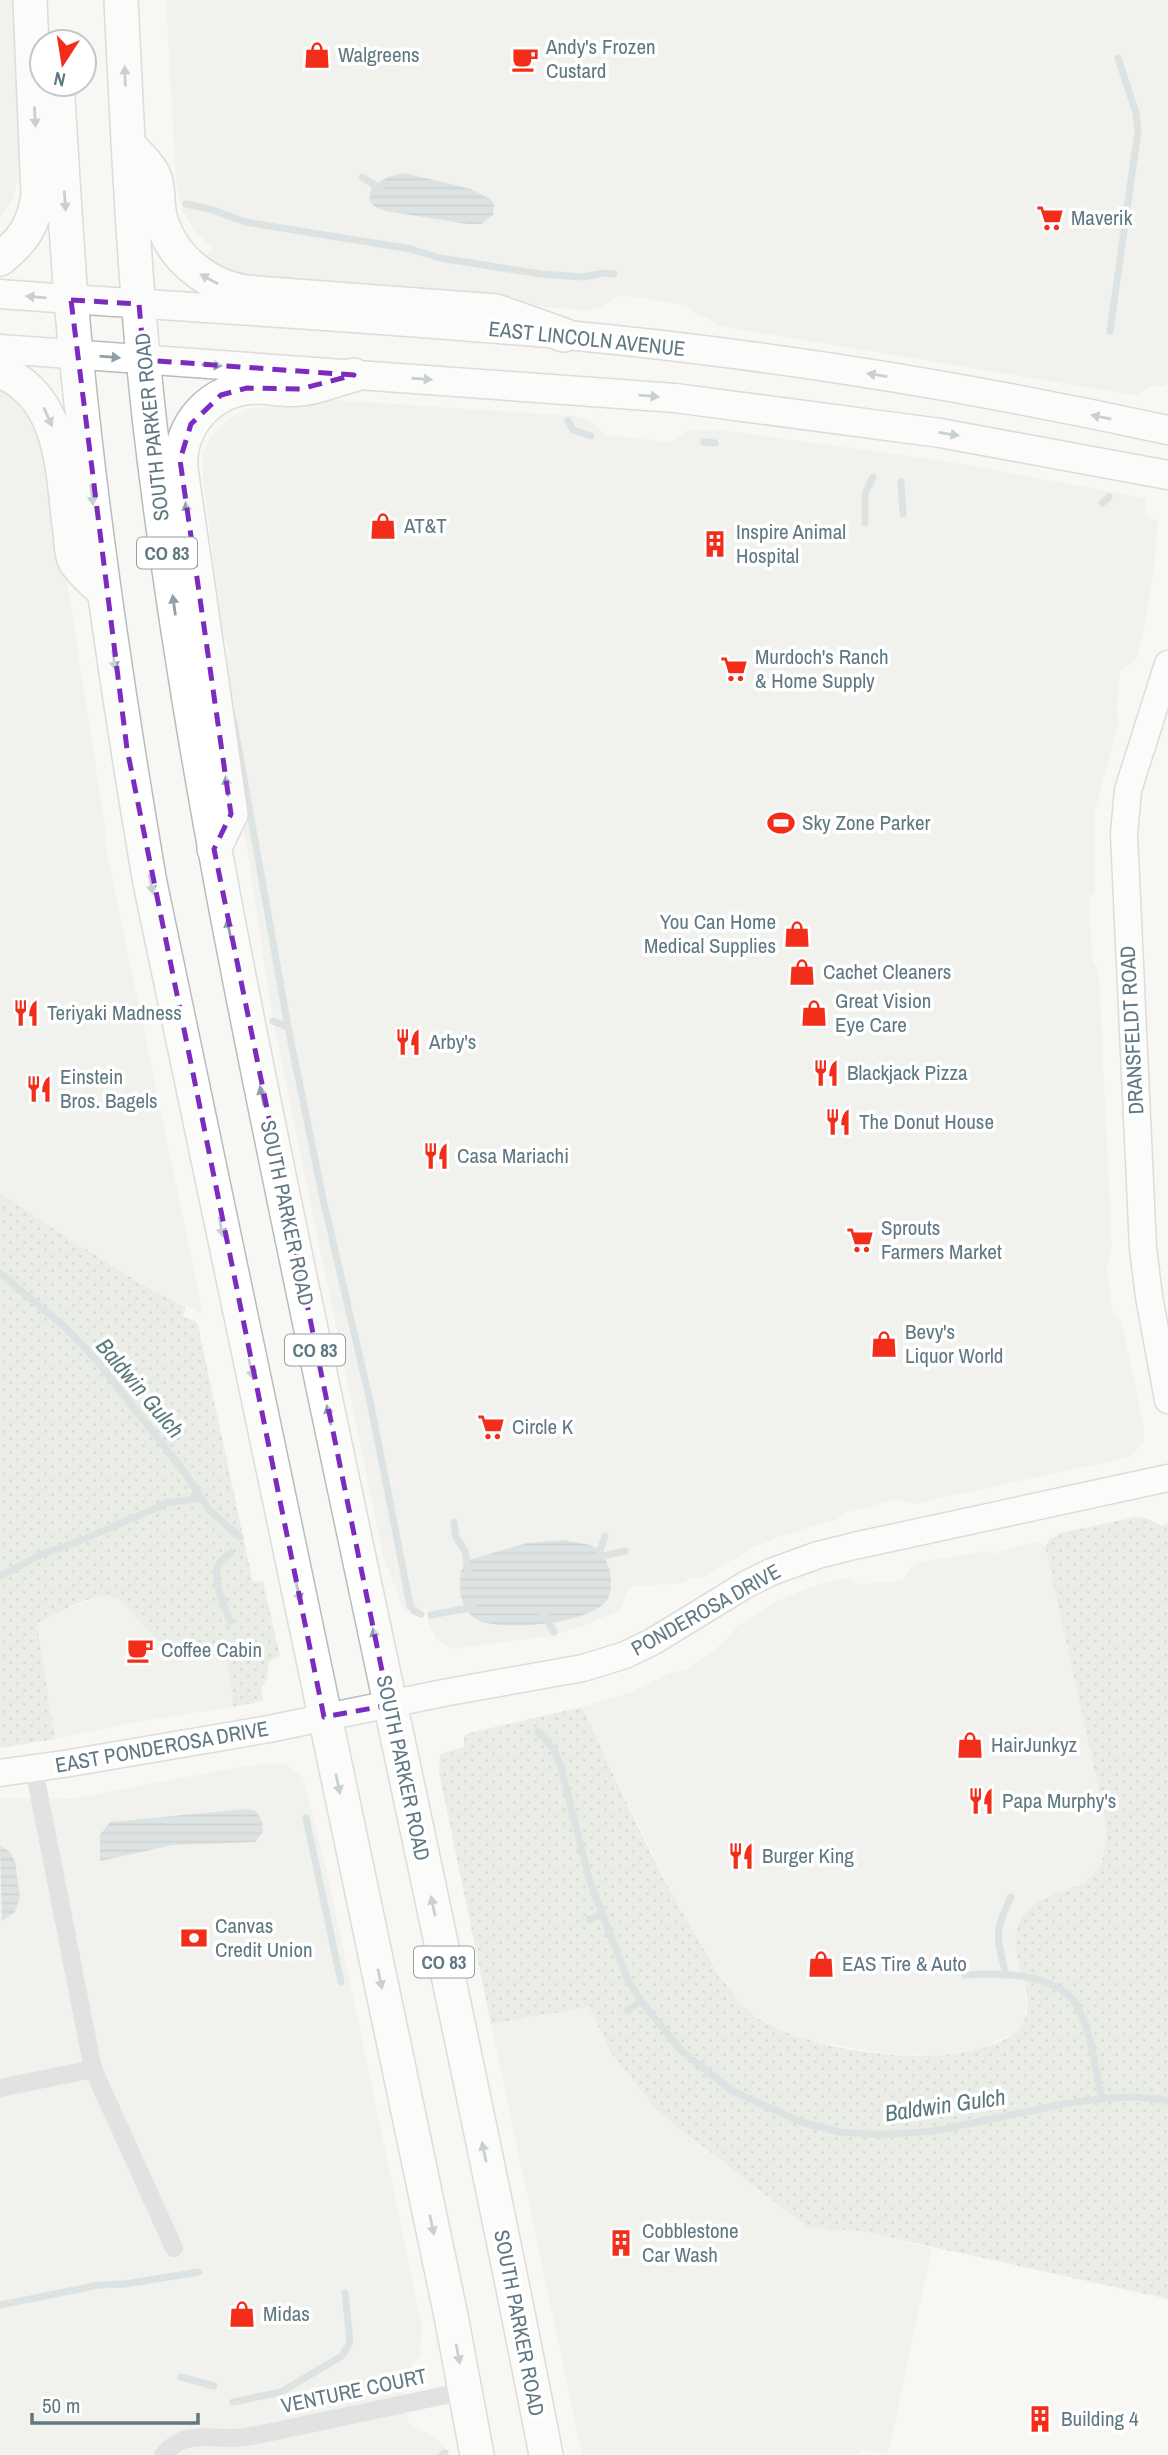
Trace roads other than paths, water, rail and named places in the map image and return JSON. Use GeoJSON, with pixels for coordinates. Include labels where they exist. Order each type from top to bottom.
{"type":"FeatureCollection","features":[{"type":"Feature","properties":{"kind":"highway"},"geometry":{"type":"LineString","coordinates":[[0,259],[24,238],[35,216],[38,195],[30,0]]}},
{"type":"Feature","properties":{"kind":"highway"},"geometry":{"type":"LineString","coordinates":[[54,0],[54,28]]}},
{"type":"Feature","properties":{"kind":"highway","name":"SOUTH PARKER ROAD"},"geometry":{"type":"LineString","coordinates":[[121,0],[139,304],[150,421],[177,629],[214,849],[249,1033],[546,2455]]}},
{"type":"Feature","properties":{"kind":"highway"},"geometry":{"type":"LineString","coordinates":[[58,98],[76,354],[104,592],[150,883],[477,2455]]}},
{"type":"Feature","properties":{"kind":"highway"},"geometry":{"type":"LineString","coordinates":[[128,144],[155,177],[161,220],[174,248],[197,271],[222,285],[246,292],[496,311],[564,335]]}},
{"type":"Feature","properties":{"kind":"highway"},"geometry":{"type":"LineString","coordinates":[[0,371],[28,387],[43,405],[50,419],[60,452],[74,560],[104,592]]}},
{"type":"Feature","properties":{"kind":"highway"},"geometry":{"type":"LineString","coordinates":[[214,849],[232,814],[181,469],[181,445],[191,424],[202,410],[228,392],[257,387],[300,389],[354,374]]}},
{"type":"Feature","properties":{"kind":"main road","name":"EAST LINCOLN AVENUE"},"geometry":{"type":"LineString","coordinates":[[0,294],[564,335],[740,355],[965,390],[1168,430]]}},
{"type":"Feature","properties":{"kind":"main road"},"geometry":{"type":"LineString","coordinates":[[0,349],[653,396],[809,414],[1008,444],[1168,475]]}},
{"type":"Feature","properties":{"kind":"street","name":"DRANSFELDT ROAD"},"geometry":{"type":"LineString","coordinates":[[1168,664],[1128,790],[1124,845],[1143,1248],[1150,1304],[1168,1400]]}},
{"type":"Feature","properties":{"kind":"street","name":"PONDEROSA DRIVE"},"geometry":{"type":"LineString","coordinates":[[324,1717],[613,1660],[665,1635],[761,1577],[818,1555],[1168,1478]]}},
{"type":"Feature","properties":{"kind":"street","name":"EAST PONDEROSA DRIVE"},"geometry":{"type":"LineString","coordinates":[[0,1773],[324,1717]]}},
{"type":"Feature","properties":{"kind":"street"},"geometry":{"type":"LineString","coordinates":[[34,1769],[93,2069],[174,2248]]}},
{"type":"Feature","properties":{"kind":"street"},"geometry":{"type":"LineString","coordinates":[[0,2088],[93,2069]]}},
{"type":"Feature","properties":{"kind":"street","name":"VENTURE COURT"},"geometry":{"type":"LineString","coordinates":[[167,2451],[189,2438],[236,2438],[254,2435],[465,2391]]}},
{"type":"Feature","properties":{"kind":"waterway"},"geometry":{"type":"LineString","coordinates":[[1110,331],[1138,131],[1136,113],[1118,58]]}},
{"type":"Feature","properties":{"kind":"waterway"},"geometry":{"type":"LineString","coordinates":[[362,177],[382,190]]}},
{"type":"Feature","properties":{"kind":"waterway"},"geometry":{"type":"LineString","coordinates":[[186,204],[210,209],[245,222],[411,249],[440,258],[541,274],[583,277],[614,274]]}},
{"type":"Feature","properties":{"kind":"waterway"},"geometry":{"type":"LineString","coordinates":[[568,421],[573,430],[591,436]]}},
{"type":"Feature","properties":{"kind":"waterway"},"geometry":{"type":"LineString","coordinates":[[704,442],[715,443]]}},
{"type":"Feature","properties":{"kind":"waterway"},"geometry":{"type":"LineString","coordinates":[[865,523],[865,494],[873,477]]}},
{"type":"Feature","properties":{"kind":"waterway"},"geometry":{"type":"LineString","coordinates":[[901,482],[903,514]]}},
{"type":"Feature","properties":{"kind":"waterway"},"geometry":{"type":"LineString","coordinates":[[1102,503],[1109,497]]}},
{"type":"Feature","properties":{"kind":"waterway"},"geometry":{"type":"LineString","coordinates":[[234,722],[288,1027],[323,1199],[370,1401],[410,1605],[414,1611],[421,1614]]}},
{"type":"Feature","properties":{"kind":"waterway"},"geometry":{"type":"LineString","coordinates":[[273,1021],[288,1027]]}},
{"type":"Feature","properties":{"kind":"waterway","name":"Baldwin Gulch"},"geometry":{"type":"LineString","coordinates":[[0,1273],[66,1328],[98,1362],[185,1473],[209,1510],[240,1537]]}},
{"type":"Feature","properties":{"kind":"waterway"},"geometry":{"type":"LineString","coordinates":[[0,1576],[42,1554],[75,1543],[167,1503],[200,1498]]}},
{"type":"Feature","properties":{"kind":"waterway"},"geometry":{"type":"LineString","coordinates":[[454,1522],[456,1537],[465,1551],[468,1571]]}},
{"type":"Feature","properties":{"kind":"waterway"},"geometry":{"type":"LineString","coordinates":[[598,1557],[605,1536]]}},
{"type":"Feature","properties":{"kind":"waterway"},"geometry":{"type":"LineString","coordinates":[[598,1557],[625,1551]]}},
{"type":"Feature","properties":{"kind":"waterway"},"geometry":{"type":"LineString","coordinates":[[230,1621],[220,1593],[217,1571],[220,1562],[231,1553]]}},
{"type":"Feature","properties":{"kind":"waterway"},"geometry":{"type":"LineString","coordinates":[[431,1615],[474,1607]]}},
{"type":"Feature","properties":{"kind":"waterway"},"geometry":{"type":"LineString","coordinates":[[544,1615],[554,1632]]}},
{"type":"Feature","properties":{"kind":"waterway","name":"Baldwin Gulch"},"geometry":{"type":"LineString","coordinates":[[538,1732],[553,1748],[561,1767],[590,1882],[627,1978],[641,2001],[682,2051],[732,2091],[801,2122],[840,2132],[879,2135],[934,2131],[1068,2103],[1107,2098],[1168,2100]]}},
{"type":"Feature","properties":{"kind":"waterway"},"geometry":{"type":"LineString","coordinates":[[306,1818],[341,1982]]}},
{"type":"Feature","properties":{"kind":"waterway"},"geometry":{"type":"LineString","coordinates":[[1006,1975],[998,1936],[1001,1919],[1011,1897]]}},
{"type":"Feature","properties":{"kind":"waterway"},"geometry":{"type":"LineString","coordinates":[[589,1919],[602,1915]]}},
{"type":"Feature","properties":{"kind":"waterway"},"geometry":{"type":"LineString","coordinates":[[965,1975],[992,1974],[1037,1979],[1051,1984],[1073,2000],[1084,2021],[1092,2047],[1102,2099]]}},
{"type":"Feature","properties":{"kind":"waterway"},"geometry":{"type":"LineString","coordinates":[[627,2011],[641,2001]]}},
{"type":"Feature","properties":{"kind":"waterway"},"geometry":{"type":"LineString","coordinates":[[0,2305],[99,2285],[125,2284],[199,2272]]}},
{"type":"Feature","properties":{"kind":"waterway"},"geometry":{"type":"LineString","coordinates":[[233,2402],[281,2392],[342,2356],[350,2342],[345,2293]]}},
{"type":"Feature","properties":{"kind":"waterway"},"geometry":{"type":"LineString","coordinates":[[181,2377],[214,2386]]}},
{"type":"Feature","properties":{"kind":"place","name":"Walgreens"},"geometry":{"type":"Point","coordinates":[317,55]}},
{"type":"Feature","properties":{"kind":"place","name":"Andy's Frozen Custard"},"geometry":{"type":"Point","coordinates":[525,59]}},
{"type":"Feature","properties":{"kind":"place","name":"Maverik"},"geometry":{"type":"Point","coordinates":[1050,218]}},
{"type":"Feature","properties":{"kind":"place","name":"AT&T"},"geometry":{"type":"Point","coordinates":[383,526]}},
{"type":"Feature","properties":{"kind":"place","name":"Inspire Animal Hospital"},"geometry":{"type":"Point","coordinates":[715,544]}},
{"type":"Feature","properties":{"kind":"place","name":"Murdoch's Ranch & Home Supply"},"geometry":{"type":"Point","coordinates":[734,669]}},
{"type":"Feature","properties":{"kind":"place","name":"Sky Zone Parker"},"geometry":{"type":"Point","coordinates":[781,823]}},
{"type":"Feature","properties":{"kind":"place","name":"You Can Home Medical Supplies"},"geometry":{"type":"Point","coordinates":[797,934]}},
{"type":"Feature","properties":{"kind":"place","name":"Cachet Cleaners"},"geometry":{"type":"Point","coordinates":[802,972]}},
{"type":"Feature","properties":{"kind":"place","name":"Teriyaki Madness"},"geometry":{"type":"Point","coordinates":[26,1013]}},
{"type":"Feature","properties":{"kind":"place","name":"Great Vision Eye Care"},"geometry":{"type":"Point","coordinates":[814,1013]}},
{"type":"Feature","properties":{"kind":"place","name":"Arby's"},"geometry":{"type":"Point","coordinates":[408,1042]}},
{"type":"Feature","properties":{"kind":"place","name":"Blackjack Pizza"},"geometry":{"type":"Point","coordinates":[826,1073]}},
{"type":"Feature","properties":{"kind":"place","name":"Einstein Bros. Bagels"},"geometry":{"type":"Point","coordinates":[39,1089]}},
{"type":"Feature","properties":{"kind":"place","name":"The Donut House"},"geometry":{"type":"Point","coordinates":[838,1122]}},
{"type":"Feature","properties":{"kind":"place","name":"Casa Mariachi"},"geometry":{"type":"Point","coordinates":[436,1156]}},
{"type":"Feature","properties":{"kind":"place","name":"Sprouts Farmers Market"},"geometry":{"type":"Point","coordinates":[860,1240]}},
{"type":"Feature","properties":{"kind":"place","name":"Bevy's Liquor World"},"geometry":{"type":"Point","coordinates":[884,1344]}},
{"type":"Feature","properties":{"kind":"place","name":"Circle K"},"geometry":{"type":"Point","coordinates":[491,1427]}},
{"type":"Feature","properties":{"kind":"place","name":"Coffee Cabin"},"geometry":{"type":"Point","coordinates":[140,1650]}},
{"type":"Feature","properties":{"kind":"place","name":"HairJunkyz"},"geometry":{"type":"Point","coordinates":[970,1745]}},
{"type":"Feature","properties":{"kind":"place","name":"Papa Murphy's"},"geometry":{"type":"Point","coordinates":[981,1801]}},
{"type":"Feature","properties":{"kind":"place","name":"Burger King"},"geometry":{"type":"Point","coordinates":[741,1856]}},
{"type":"Feature","properties":{"kind":"place","name":"Canvas Credit Union"},"geometry":{"type":"Point","coordinates":[194,1938]}},
{"type":"Feature","properties":{"kind":"place","name":"EAS Tire & Auto"},"geometry":{"type":"Point","coordinates":[821,1964]}},
{"type":"Feature","properties":{"kind":"place","name":"Cobblestone Car Wash"},"geometry":{"type":"Point","coordinates":[621,2243]}},
{"type":"Feature","properties":{"kind":"place","name":"Midas"},"geometry":{"type":"Point","coordinates":[242,2314]}},
{"type":"Feature","properties":{"kind":"place","name":"Building 4"},"geometry":{"type":"Point","coordinates":[1040,2419]}}]}
